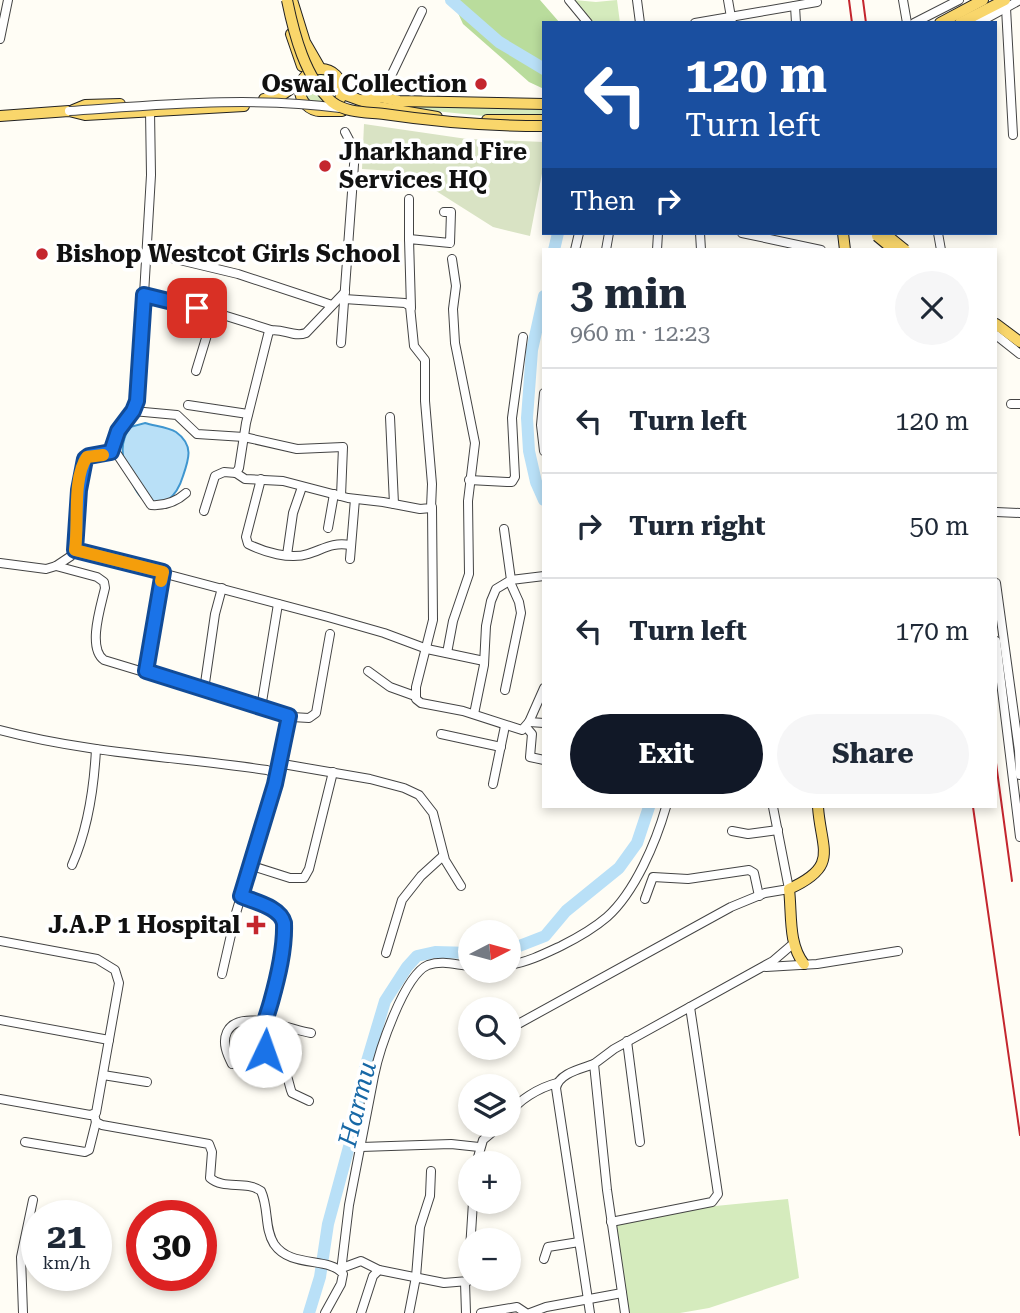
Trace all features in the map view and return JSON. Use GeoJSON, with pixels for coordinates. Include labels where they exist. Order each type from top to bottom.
{"type":"FeatureCollection","features":[{"type":"Feature","properties":{"kind":"main road"},"geometry":{"type":"LineString","coordinates":[[288,0],[305,42],[320,68]]}},
{"type":"Feature","properties":{"kind":"main road"},"geometry":{"type":"LineString","coordinates":[[0,116],[69,111],[85,105],[273,99],[303,79],[311,70],[320,68],[330,69],[338,75],[342,84],[338,103],[330,109],[315,110],[303,101],[300,91],[303,79],[303,68],[295,50],[288,0]]}},
{"type":"Feature","properties":{"kind":"main road"},"geometry":{"type":"LineString","coordinates":[[288,0],[292,25],[310,69],[327,96],[343,108],[444,122],[542,124]]}},
{"type":"Feature","properties":{"kind":"main road"},"geometry":{"type":"LineString","coordinates":[[288,0],[310,58],[325,84],[342,101],[440,119],[542,124]]}},
{"type":"Feature","properties":{"kind":"main road"},"geometry":{"type":"LineString","coordinates":[[944,21],[983,0]]}},
{"type":"Feature","properties":{"kind":"main road"},"geometry":{"type":"LineString","coordinates":[[965,21],[1005,4]]}},
{"type":"Feature","properties":{"kind":"main road"},"geometry":{"type":"LineString","coordinates":[[342,94],[379,107],[437,117],[542,124]]}},
{"type":"Feature","properties":{"kind":"main road"},"geometry":{"type":"LineString","coordinates":[[359,100],[381,97],[399,101],[542,104]]}},
{"type":"Feature","properties":{"kind":"main road"},"geometry":{"type":"LineString","coordinates":[[69,111],[85,115],[249,106],[298,107],[433,124],[542,124]]}},
{"type":"Feature","properties":{"kind":"main road"},"geometry":{"type":"LineString","coordinates":[[879,235],[892,248]]}},
{"type":"Feature","properties":{"kind":"main road"},"geometry":{"type":"LineString","coordinates":[[880,235],[902,248]]}},
{"type":"Feature","properties":{"kind":"main road"},"geometry":{"type":"LineString","coordinates":[[997,322],[1020,340]]}},
{"type":"Feature","properties":{"kind":"main road"},"geometry":{"type":"LineString","coordinates":[[997,335],[1020,352]]}},
{"type":"Feature","properties":{"kind":"main road"},"geometry":{"type":"LineString","coordinates":[[804,964],[797,955],[794,943],[789,889],[812,875],[822,866],[825,858],[818,808]]}},
{"type":"Feature","properties":{"kind":"street"},"geometry":{"type":"LineString","coordinates":[[0,39],[8,0]]}},
{"type":"Feature","properties":{"kind":"street"},"geometry":{"type":"LineString","coordinates":[[569,0],[586,21]]}},
{"type":"Feature","properties":{"kind":"street"},"geometry":{"type":"LineString","coordinates":[[636,0],[640,21]]}},
{"type":"Feature","properties":{"kind":"street"},"geometry":{"type":"LineString","coordinates":[[728,0],[731,20],[817,2]]}},
{"type":"Feature","properties":{"kind":"street"},"geometry":{"type":"LineString","coordinates":[[903,0],[907,21]]}},
{"type":"Feature","properties":{"kind":"street"},"geometry":{"type":"LineString","coordinates":[[918,21],[959,0]]}},
{"type":"Feature","properties":{"kind":"street"},"geometry":{"type":"LineString","coordinates":[[981,21],[1005,4],[1020,0]]}},
{"type":"Feature","properties":{"kind":"street"},"geometry":{"type":"LineString","coordinates":[[1005,4],[1013,135]]}},
{"type":"Feature","properties":{"kind":"street"},"geometry":{"type":"LineString","coordinates":[[795,6],[796,21]]}},
{"type":"Feature","properties":{"kind":"street"},"geometry":{"type":"LineString","coordinates":[[381,97],[422,11]]}},
{"type":"Feature","properties":{"kind":"street"},"geometry":{"type":"LineString","coordinates":[[759,12],[761,21]]}},
{"type":"Feature","properties":{"kind":"street"},"geometry":{"type":"LineString","coordinates":[[1010,89],[1020,88]]}},
{"type":"Feature","properties":{"kind":"street"},"geometry":{"type":"LineString","coordinates":[[69,111],[253,102],[300,103],[343,108]]}},
{"type":"Feature","properties":{"kind":"street"},"geometry":{"type":"LineString","coordinates":[[0,563],[39,569],[69,558],[75,550],[79,490],[85,459],[107,453],[113,448],[118,431],[133,411],[138,397],[151,175],[150,111]]}},
{"type":"Feature","properties":{"kind":"street"},"geometry":{"type":"LineString","coordinates":[[341,343],[355,151],[345,132]]}},
{"type":"Feature","properties":{"kind":"street"},"geometry":{"type":"LineString","coordinates":[[409,199],[411,308],[414,346],[425,360],[432,507],[430,554],[433,614],[415,696],[421,703],[474,714],[520,730],[528,724],[542,692]]}},
{"type":"Feature","properties":{"kind":"street"},"geometry":{"type":"LineString","coordinates":[[410,239],[450,243],[451,212],[444,212]]}},
{"type":"Feature","properties":{"kind":"street"},"geometry":{"type":"LineString","coordinates":[[760,235],[813,248]]}},
{"type":"Feature","properties":{"kind":"street"},"geometry":{"type":"LineString","coordinates":[[146,252],[238,274],[332,305]]}},
{"type":"Feature","properties":{"kind":"street"},"geometry":{"type":"LineString","coordinates":[[447,653],[453,621],[470,566],[469,480],[475,443],[455,343],[453,309],[456,286],[452,259]]}},
{"type":"Feature","properties":{"kind":"street"},"geometry":{"type":"LineString","coordinates":[[144,295],[271,330],[303,335],[344,295],[405,303],[411,308]]}},
{"type":"Feature","properties":{"kind":"street"},"geometry":{"type":"LineString","coordinates":[[196,372],[214,313]]}},
{"type":"Feature","properties":{"kind":"street"},"geometry":{"type":"LineString","coordinates":[[236,473],[248,414],[271,330]]}},
{"type":"Feature","properties":{"kind":"street"},"geometry":{"type":"LineString","coordinates":[[469,480],[507,482],[515,477],[512,418],[523,337]]}},
{"type":"Feature","properties":{"kind":"street"},"geometry":{"type":"LineString","coordinates":[[188,405],[248,414]]}},
{"type":"Feature","properties":{"kind":"street"},"geometry":{"type":"LineString","coordinates":[[133,411],[177,415],[197,434],[244,437],[298,450],[344,447],[337,495],[328,528]]}},
{"type":"Feature","properties":{"kind":"street"},"geometry":{"type":"LineString","coordinates":[[542,414],[542,434]]}},
{"type":"Feature","properties":{"kind":"street"},"geometry":{"type":"LineString","coordinates":[[390,417],[394,504]]}},
{"type":"Feature","properties":{"kind":"street"},"geometry":{"type":"LineString","coordinates":[[113,448],[151,505],[159,506],[176,501],[186,493]]}},
{"type":"Feature","properties":{"kind":"street"},"geometry":{"type":"LineString","coordinates":[[204,511],[215,476],[224,472],[236,473],[245,478],[283,481],[355,499],[425,510],[432,507]]}},
{"type":"Feature","properties":{"kind":"street"},"geometry":{"type":"LineString","coordinates":[[261,479],[246,541],[251,546],[286,555],[305,555],[331,544],[350,545]]}},
{"type":"Feature","properties":{"kind":"street"},"geometry":{"type":"LineString","coordinates":[[286,555],[290,526],[302,487]]}},
{"type":"Feature","properties":{"kind":"street"},"geometry":{"type":"LineString","coordinates":[[350,559],[355,499]]}},
{"type":"Feature","properties":{"kind":"street"},"geometry":{"type":"LineString","coordinates":[[997,512],[1020,513]]}},
{"type":"Feature","properties":{"kind":"street"},"geometry":{"type":"LineString","coordinates":[[504,529],[510,581],[520,602],[521,613],[505,690]]}},
{"type":"Feature","properties":{"kind":"street"},"geometry":{"type":"LineString","coordinates":[[75,550],[377,631],[427,649],[484,661]]}},
{"type":"Feature","properties":{"kind":"street"},"geometry":{"type":"LineString","coordinates":[[56,565],[97,576],[104,582],[95,644],[99,656],[104,660],[289,716],[309,718],[316,713],[330,634]]}},
{"type":"Feature","properties":{"kind":"street"},"geometry":{"type":"LineString","coordinates":[[146,671],[163,572]]}},
{"type":"Feature","properties":{"kind":"street"},"geometry":{"type":"LineString","coordinates":[[474,714],[484,661],[486,626],[496,589],[510,581],[542,576]]}},
{"type":"Feature","properties":{"kind":"street"},"geometry":{"type":"LineString","coordinates":[[204,690],[215,614],[222,588]]}},
{"type":"Feature","properties":{"kind":"street"},"geometry":{"type":"LineString","coordinates":[[997,590],[1020,775]]}},
{"type":"Feature","properties":{"kind":"street"},"geometry":{"type":"LineString","coordinates":[[261,708],[278,604]]}},
{"type":"Feature","properties":{"kind":"street"},"geometry":{"type":"LineString","coordinates":[[997,649],[1020,837]]}},
{"type":"Feature","properties":{"kind":"street"},"geometry":{"type":"LineString","coordinates":[[368,671],[390,687],[415,696]]}},
{"type":"Feature","properties":{"kind":"street"},"geometry":{"type":"LineString","coordinates":[[222,974],[249,865],[275,784],[277,763],[289,716]]}},
{"type":"Feature","properties":{"kind":"street"},"geometry":{"type":"LineString","coordinates":[[528,724],[542,723]]}},
{"type":"Feature","properties":{"kind":"street"},"geometry":{"type":"LineString","coordinates":[[528,724],[532,734],[530,757],[542,760]]}},
{"type":"Feature","properties":{"kind":"street"},"geometry":{"type":"LineString","coordinates":[[493,784],[505,726]]}},
{"type":"Feature","properties":{"kind":"street"},"geometry":{"type":"LineString","coordinates":[[0,730],[96,749],[245,766],[270,771],[275,775]]}},
{"type":"Feature","properties":{"kind":"street"},"geometry":{"type":"LineString","coordinates":[[442,734],[501,747]]}},
{"type":"Feature","properties":{"kind":"street"},"geometry":{"type":"LineString","coordinates":[[72,865],[83,832],[93,784],[96,749]]}},
{"type":"Feature","properties":{"kind":"street"},"geometry":{"type":"LineString","coordinates":[[277,763],[333,772],[404,788],[419,795],[433,813],[443,856],[461,886]]}},
{"type":"Feature","properties":{"kind":"street"},"geometry":{"type":"LineString","coordinates":[[249,865],[290,878],[304,878],[309,869],[333,772]]}},
{"type":"Feature","properties":{"kind":"street"},"geometry":{"type":"LineString","coordinates":[[522,962],[555,949],[608,916],[639,873],[666,808]]}},
{"type":"Feature","properties":{"kind":"street"},"geometry":{"type":"LineString","coordinates":[[521,1022],[731,907],[759,896],[789,889],[773,808]]}},
{"type":"Feature","properties":{"kind":"street"},"geometry":{"type":"LineString","coordinates":[[732,831],[748,834],[778,830]]}},
{"type":"Feature","properties":{"kind":"street"},"geometry":{"type":"LineString","coordinates":[[386,953],[402,900],[421,876],[443,856]]}},
{"type":"Feature","properties":{"kind":"street"},"geometry":{"type":"LineString","coordinates":[[645,899],[653,877],[688,879],[749,870],[754,873],[759,896]]}},
{"type":"Feature","properties":{"kind":"street"},"geometry":{"type":"LineString","coordinates":[[241,896],[278,912],[284,921],[284,940],[261,1030],[265,1051],[283,1069],[292,1093],[309,1101]]}},
{"type":"Feature","properties":{"kind":"street"},"geometry":{"type":"LineString","coordinates":[[0,941],[91,957],[115,970],[119,983],[89,1150],[85,1152],[25,1142]]}},
{"type":"Feature","properties":{"kind":"street"},"geometry":{"type":"LineString","coordinates":[[521,1102],[542,1087],[557,1083],[564,1076],[594,1064],[627,1041],[764,967],[794,943]]}},
{"type":"Feature","properties":{"kind":"street"},"geometry":{"type":"LineString","coordinates":[[764,967],[817,964],[898,951]]}},
{"type":"Feature","properties":{"kind":"street"},"geometry":{"type":"LineString","coordinates":[[325,1313],[343,1278],[339,1269],[348,1213],[378,1056],[392,1019],[419,970],[437,963],[458,964]]}},
{"type":"Feature","properties":{"kind":"street"},"geometry":{"type":"LineString","coordinates":[[611,1222],[712,1202],[718,1194],[690,1007]]}},
{"type":"Feature","properties":{"kind":"street"},"geometry":{"type":"LineString","coordinates":[[0,1020],[109,1040]]}},
{"type":"Feature","properties":{"kind":"street"},"geometry":{"type":"LineString","coordinates":[[232,1064],[225,1044],[228,1029],[234,1024],[246,1020],[265,1021],[311,1033]]}},
{"type":"Feature","properties":{"kind":"street"},"geometry":{"type":"LineString","coordinates":[[627,1041],[640,1142]]}},
{"type":"Feature","properties":{"kind":"street"},"geometry":{"type":"LineString","coordinates":[[594,1064],[594,1084],[611,1222],[625,1313]]}},
{"type":"Feature","properties":{"kind":"street"},"geometry":{"type":"LineString","coordinates":[[103,1075],[146,1082]]}},
{"type":"Feature","properties":{"kind":"street"},"geometry":{"type":"LineString","coordinates":[[557,1083],[590,1313]]}},
{"type":"Feature","properties":{"kind":"street"},"geometry":{"type":"LineString","coordinates":[[0,1099],[209,1144],[212,1152],[212,1180],[257,1188],[263,1196],[268,1230],[281,1252],[306,1262],[339,1269],[361,1261],[379,1270],[415,1278],[458,1282]]}},
{"type":"Feature","properties":{"kind":"street"},"geometry":{"type":"LineString","coordinates":[[478,1151],[485,1137]]}},
{"type":"Feature","properties":{"kind":"street"},"geometry":{"type":"LineString","coordinates":[[361,1147],[451,1144],[479,1147]]}},
{"type":"Feature","properties":{"kind":"street"},"geometry":{"type":"LineString","coordinates":[[409,1313],[420,1227],[430,1196],[432,1171]]}},
{"type":"Feature","properties":{"kind":"street"},"geometry":{"type":"LineString","coordinates":[[544,1259],[548,1247],[579,1242]]}},
{"type":"Feature","properties":{"kind":"street"},"geometry":{"type":"LineString","coordinates":[[361,1313],[373,1276],[379,1270]]}},
{"type":"Feature","properties":{"kind":"street"},"geometry":{"type":"LineString","coordinates":[[22,1291],[23,1313]]}},
{"type":"Feature","properties":{"kind":"street"},"geometry":{"type":"LineString","coordinates":[[466,1291],[466,1313]]}},
{"type":"Feature","properties":{"kind":"street"},"geometry":{"type":"LineString","coordinates":[[481,1313],[517,1307],[528,1313],[546,1307],[622,1293]]}},
{"type":"Feature","properties":{"kind":"green space"},"geometry":{"type":"Polygon","coordinates":[[[452,0],[540,0],[558,21],[542,21],[542,88],[529,82],[463,24],[452,0]]]}},
{"type":"Feature","properties":{"kind":"green space"},"geometry":{"type":"Polygon","coordinates":[[[574,0],[617,0],[620,21],[590,21],[574,0]]]}},
{"type":"Feature","properties":{"kind":"green space"},"geometry":{"type":"Polygon","coordinates":[[[321,72],[333,77],[338,89],[333,101],[321,106],[309,101],[304,89],[309,77],[321,72]]]}},
{"type":"Feature","properties":{"kind":"green space"},"geometry":{"type":"Polygon","coordinates":[[[411,105],[542,108],[542,115],[484,116],[415,109],[411,105]]]}},
{"type":"Feature","properties":{"kind":"green space"},"geometry":{"type":"Polygon","coordinates":[[[364,124],[467,139],[542,142],[542,173],[530,236],[493,227],[433,189],[393,171],[362,169],[364,124]]]}},
{"type":"Feature","properties":{"kind":"green space"},"geometry":{"type":"Polygon","coordinates":[[[788,1199],[799,1278],[709,1308],[680,1313],[628,1313],[615,1221],[695,1208],[788,1199]]]}},
{"type":"Feature","properties":{"kind":"water"},"geometry":{"type":"Polygon","coordinates":[[[145,423],[176,432],[188,447],[181,483],[173,495],[162,504],[148,503],[141,497],[133,485],[124,461],[123,444],[130,427],[145,423]]]}},
{"type":"Feature","properties":{"kind":"waterway","name":"Harmu"},"geometry":{"type":"LineString","coordinates":[[451,0],[499,42],[542,68]]}},
{"type":"Feature","properties":{"kind":"waterway","name":"Harmu"},"geometry":{"type":"LineString","coordinates":[[554,248],[558,235]]}},
{"type":"Feature","properties":{"kind":"waterway","name":"Harmu"},"geometry":{"type":"LineString","coordinates":[[542,305],[532,350],[527,418],[529,451],[542,496]]}},
{"type":"Feature","properties":{"kind":"waterway","name":"Harmu"},"geometry":{"type":"LineString","coordinates":[[522,945],[545,936],[566,911],[619,868],[637,843],[649,808]]}},
{"type":"Feature","properties":{"kind":"waterway","name":"Harmu"},"geometry":{"type":"LineString","coordinates":[[309,1313],[320,1277],[328,1224],[353,1132],[365,1068],[385,1001],[417,956],[435,952],[458,953]]}},
{"type":"Feature","properties":{"kind":"railway"},"geometry":{"type":"LineString","coordinates":[[849,0],[852,21]]}},
{"type":"Feature","properties":{"kind":"railway"},"geometry":{"type":"LineString","coordinates":[[863,0],[866,21]]}},
{"type":"Feature","properties":{"kind":"railway"},"geometry":{"type":"LineString","coordinates":[[893,235],[896,248]]}},
{"type":"Feature","properties":{"kind":"railway"},"geometry":{"type":"LineString","coordinates":[[997,770],[1012,881]]}},
{"type":"Feature","properties":{"kind":"railway"},"geometry":{"type":"LineString","coordinates":[[973,808],[1020,1135]]}},
{"type":"Feature","properties":{"kind":"slow traffic"},"geometry":{"type":"LineString","coordinates":[[103,455],[87,457],[83,464],[75,550],[163,572],[161,581]]}},
{"type":"Feature","properties":{"kind":"place","name":"Oswal Collection"},"geometry":{"type":"Point","coordinates":[481,84]}},
{"type":"Feature","properties":{"kind":"place","name":"Jharkhand Fire Services HQ"},"geometry":{"type":"Point","coordinates":[325,166]}},
{"type":"Feature","properties":{"kind":"place","name":"Bishop Westcot Girls School"},"geometry":{"type":"Point","coordinates":[42,254]}},
{"type":"Feature","properties":{"kind":"place","name":"J.A.P 1 Hospital"},"geometry":{"type":"Point","coordinates":[256,925]}},
{"type":"Feature","properties":{"kind":"route"},"geometry":{"type":"LineString","coordinates":[[197,308],[144,295],[136,407],[120,427],[111,452],[85,459],[79,490],[75,550],[163,572],[146,671],[289,716],[275,784],[241,896],[278,912],[284,923],[284,940],[272,1000],[261,1030],[265,1051]]}}]}
